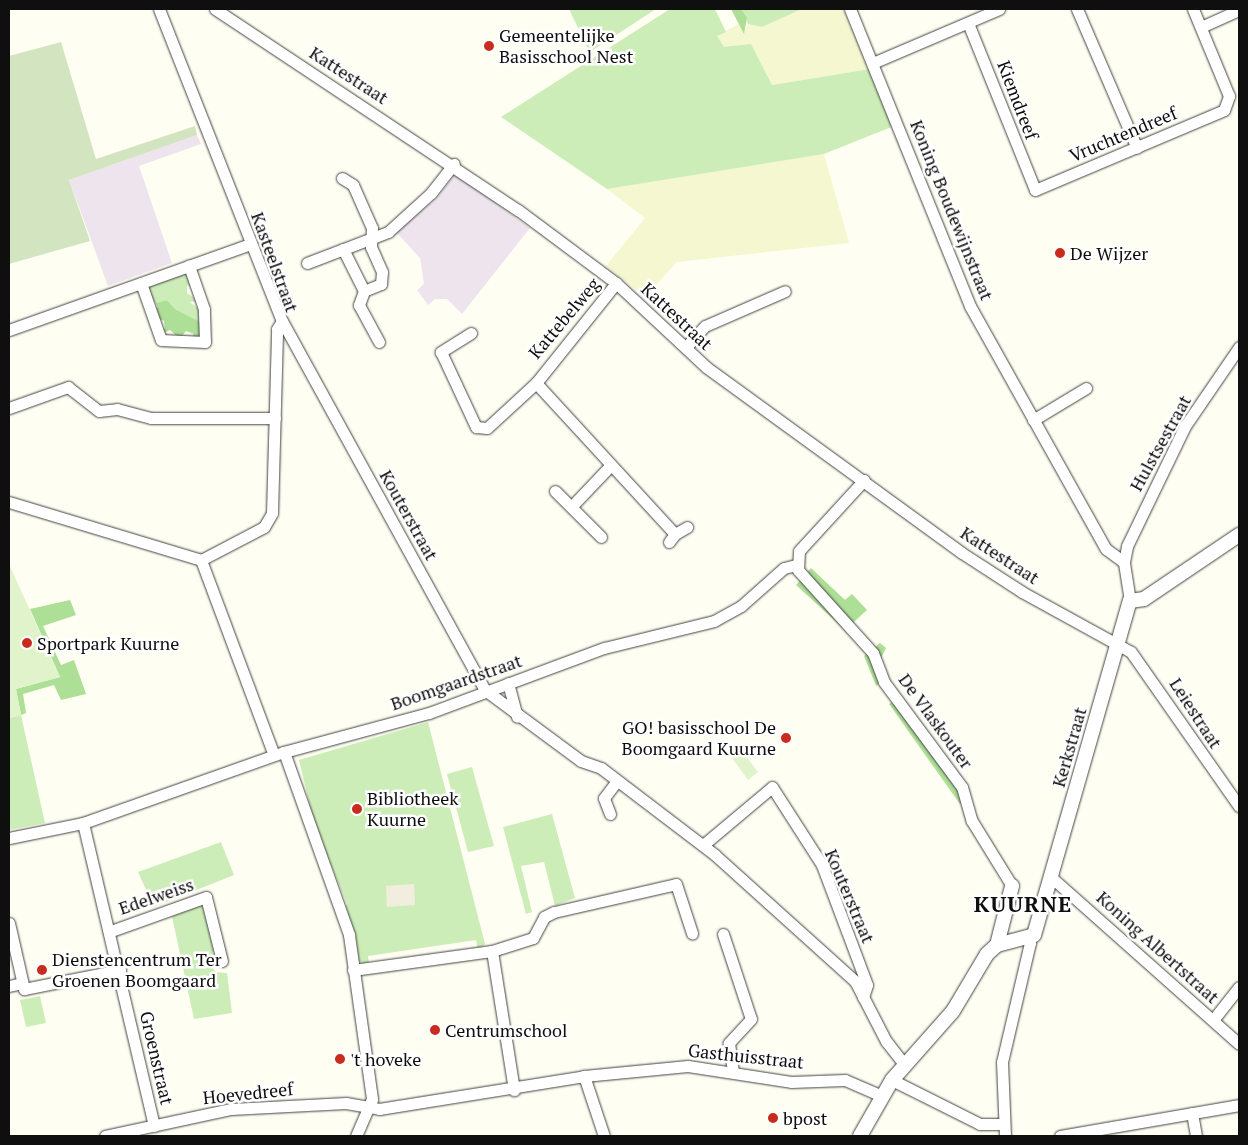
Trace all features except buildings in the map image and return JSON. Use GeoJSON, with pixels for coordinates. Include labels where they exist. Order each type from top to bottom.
{"type":"FeatureCollection","features":[{"type":"Feature","properties":{"kind":"street","name":"Kasteelstraat"},"geometry":{"type":"LineString","coordinates":[[159,9],[282,321],[278,329],[274,498],[269,520],[201,560]]}},
{"type":"Feature","properties":{"kind":"street","name":"Kattestraat"},"geometry":{"type":"LineString","coordinates":[[215,9],[454,164],[616,283],[686,347],[737,390],[1022,592],[1119,643]]}},
{"type":"Feature","properties":{"kind":"street","name":"Koning Boudewijnstraat"},"geometry":{"type":"LineString","coordinates":[[850,9],[875,62],[966,298],[1106,549],[1124,562]]}},
{"type":"Feature","properties":{"kind":"street"},"geometry":{"type":"LineString","coordinates":[[875,62],[999,9]]}},
{"type":"Feature","properties":{"kind":"street"},"geometry":{"type":"LineString","coordinates":[[1077,9],[1137,148]]}},
{"type":"Feature","properties":{"kind":"street"},"geometry":{"type":"LineString","coordinates":[[1193,9],[1201,27],[1239,10]]}},
{"type":"Feature","properties":{"kind":"street","name":"Kiemdreef"},"geometry":{"type":"LineString","coordinates":[[968,23],[1035,190]]}},
{"type":"Feature","properties":{"kind":"street","name":"Vruchtendreef"},"geometry":{"type":"LineString","coordinates":[[1035,190],[1224,110],[1229,96],[1201,27]]}},
{"type":"Feature","properties":{"kind":"street"},"geometry":{"type":"LineString","coordinates":[[307,263],[388,232],[431,192],[454,164]]}},
{"type":"Feature","properties":{"kind":"street"},"geometry":{"type":"LineString","coordinates":[[342,178],[353,185],[372,228],[371,239],[384,280],[364,291]]}},
{"type":"Feature","properties":{"kind":"street"},"geometry":{"type":"LineString","coordinates":[[9,330],[251,244]]}},
{"type":"Feature","properties":{"kind":"street"},"geometry":{"type":"LineString","coordinates":[[343,249],[364,291],[360,305],[379,342]]}},
{"type":"Feature","properties":{"kind":"street"},"geometry":{"type":"LineString","coordinates":[[141,283],[161,340],[205,342],[204,309],[189,266]]}},
{"type":"Feature","properties":{"kind":"street","name":"Kattebelweg"},"geometry":{"type":"LineString","coordinates":[[616,283],[536,383],[672,538],[687,527]]}},
{"type":"Feature","properties":{"kind":"street"},"geometry":{"type":"LineString","coordinates":[[686,347],[706,326],[785,291]]}},
{"type":"Feature","properties":{"kind":"street","name":"Kouterstraat"},"geometry":{"type":"LineString","coordinates":[[282,321],[485,690],[517,717],[618,781],[703,845],[840,967],[863,997],[904,1064]]}},
{"type":"Feature","properties":{"kind":"street"},"geometry":{"type":"LineString","coordinates":[[471,333],[441,352],[476,427],[487,428],[536,383]]}},
{"type":"Feature","properties":{"kind":"street","name":"Hulstsestraat"},"geometry":{"type":"LineString","coordinates":[[1124,562],[1126,546],[1182,432],[1239,347]]}},
{"type":"Feature","properties":{"kind":"street"},"geometry":{"type":"LineString","coordinates":[[9,408],[68,387],[99,411],[117,409],[151,418],[275,418]]}},
{"type":"Feature","properties":{"kind":"street"},"geometry":{"type":"LineString","coordinates":[[1033,420],[1086,388]]}},
{"type":"Feature","properties":{"kind":"street"},"geometry":{"type":"LineString","coordinates":[[572,506],[610,466]]}},
{"type":"Feature","properties":{"kind":"street"},"geometry":{"type":"LineString","coordinates":[[796,565],[799,551],[864,480]]}},
{"type":"Feature","properties":{"kind":"street"},"geometry":{"type":"LineString","coordinates":[[555,491],[601,536]]}},
{"type":"Feature","properties":{"kind":"street"},"geometry":{"type":"LineString","coordinates":[[9,502],[201,560],[349,935],[352,970],[372,1099],[356,1136]]}},
{"type":"Feature","properties":{"kind":"street"},"geometry":{"type":"LineString","coordinates":[[1130,601],[1144,599],[1239,535]]}},
{"type":"Feature","properties":{"kind":"street","name":"Kerkstraat"},"geometry":{"type":"LineString","coordinates":[[1004,1130],[1005,1037],[1030,943],[1027,938],[1034,934],[1046,895],[1130,601],[1124,562]]}},
{"type":"Feature","properties":{"kind":"street","name":"Boomgaardstraat"},"geometry":{"type":"LineString","coordinates":[[9,838],[83,823],[279,754],[429,713],[485,690],[604,648],[714,622],[784,568],[796,565]]}},
{"type":"Feature","properties":{"kind":"street","name":"De Vlaskouter"},"geometry":{"type":"LineString","coordinates":[[796,565],[802,580],[874,653],[884,682],[962,787],[972,820],[1012,886]]}},
{"type":"Feature","properties":{"kind":"street","name":"Leiestraat"},"geometry":{"type":"LineString","coordinates":[[1119,643],[1131,652],[1182,720],[1217,780],[1239,806]]}},
{"type":"Feature","properties":{"kind":"street"},"geometry":{"type":"LineString","coordinates":[[508,683],[517,717]]}},
{"type":"Feature","properties":{"kind":"street"},"geometry":{"type":"LineString","coordinates":[[610,814],[604,798],[618,781]]}},
{"type":"Feature","properties":{"kind":"street","name":"Kouterstraat"},"geometry":{"type":"LineString","coordinates":[[703,845],[772,787],[822,865],[866,985],[863,997]]}},
{"type":"Feature","properties":{"kind":"street","name":"Groenstraat"},"geometry":{"type":"LineString","coordinates":[[83,823],[111,931],[154,1126]]}},
{"type":"Feature","properties":{"kind":"street","name":"Koning Albertstraat"},"geometry":{"type":"LineString","coordinates":[[1051,877],[1239,1044]]}},
{"type":"Feature","properties":{"kind":"street"},"geometry":{"type":"LineString","coordinates":[[352,970],[492,951],[534,938],[544,917],[554,912],[676,884],[692,933]]}},
{"type":"Feature","properties":{"kind":"street"},"geometry":{"type":"LineString","coordinates":[[997,944],[1012,886]]}},
{"type":"Feature","properties":{"kind":"street","name":"Edelweiss"},"geometry":{"type":"LineString","coordinates":[[111,931],[206,897],[222,961]]}},
{"type":"Feature","properties":{"kind":"street"},"geometry":{"type":"LineString","coordinates":[[9,923],[24,989],[120,970]]}},
{"type":"Feature","properties":{"kind":"street"},"geometry":{"type":"LineString","coordinates":[[723,934],[751,1019],[730,1043],[734,1073]]}},
{"type":"Feature","properties":{"kind":"street"},"geometry":{"type":"LineString","coordinates":[[860,1136],[892,1080],[904,1064],[953,1011],[986,954],[997,944],[1027,938]]}},
{"type":"Feature","properties":{"kind":"street"},"geometry":{"type":"LineString","coordinates":[[492,951],[514,1090]]}},
{"type":"Feature","properties":{"kind":"street"},"geometry":{"type":"LineString","coordinates":[[9,986],[22,983]]}},
{"type":"Feature","properties":{"kind":"street"},"geometry":{"type":"LineString","coordinates":[[1213,1020],[1239,988]]}},
{"type":"Feature","properties":{"kind":"street","name":"Gasthuisstraat"},"geometry":{"type":"LineString","coordinates":[[368,1107],[514,1090],[584,1076],[688,1066],[791,1082],[845,1080],[882,1096]]}},
{"type":"Feature","properties":{"kind":"street"},"geometry":{"type":"LineString","coordinates":[[584,1076],[604,1136]]}},
{"type":"Feature","properties":{"kind":"street"},"geometry":{"type":"LineString","coordinates":[[892,1080],[980,1124],[1004,1130]]}},
{"type":"Feature","properties":{"kind":"street","name":"Hoevedreef"},"geometry":{"type":"LineString","coordinates":[[104,1136],[231,1109],[346,1103],[368,1107]]}},
{"type":"Feature","properties":{"kind":"street"},"geometry":{"type":"LineString","coordinates":[[1060,1136],[1239,1106]]}},
{"type":"Feature","properties":{"kind":"street"},"geometry":{"type":"LineString","coordinates":[[1192,1113],[1196,1136]]}},
{"type":"Feature","properties":{"kind":"shaded area"},"geometry":{"type":"Polygon","coordinates":[[[197,135],[201,144],[139,166],[172,263],[108,286],[69,180],[197,135]]]}},
{"type":"Feature","properties":{"kind":"shaded area"},"geometry":{"type":"Polygon","coordinates":[[[456,173],[530,228],[462,314],[447,299],[435,299],[428,305],[417,290],[424,284],[420,258],[396,232],[437,198],[456,173]]]}},
{"type":"Feature","properties":{"kind":"shaded area"},"geometry":{"type":"Polygon","coordinates":[[[414,884],[415,905],[387,907],[386,886],[414,884]]]}},
{"type":"Feature","properties":{"kind":"green space"},"geometry":{"type":"Polygon","coordinates":[[[569,9],[656,9],[593,50],[587,47],[569,9]]]}},
{"type":"Feature","properties":{"kind":"green space"},"geometry":{"type":"Polygon","coordinates":[[[670,9],[715,9],[726,32],[717,36],[724,47],[751,44],[772,85],[870,69],[894,126],[824,154],[607,189],[501,117],[670,9]]]}},
{"type":"Feature","properties":{"kind":"green space"},"geometry":{"type":"Polygon","coordinates":[[[731,9],[741,9],[747,18],[744,34],[731,9]]]}},
{"type":"Feature","properties":{"kind":"green space"},"geometry":{"type":"Polygon","coordinates":[[[741,9],[802,9],[762,27],[748,24],[741,9]]]}},
{"type":"Feature","properties":{"kind":"green space"},"geometry":{"type":"Polygon","coordinates":[[[802,9],[843,9],[870,69],[772,85],[751,45],[724,48],[716,36],[739,24],[744,33],[748,24],[762,27],[802,9]]]}},
{"type":"Feature","properties":{"kind":"green space"},"geometry":{"type":"Polygon","coordinates":[[[61,42],[96,159],[195,126],[197,135],[69,180],[90,241],[9,264],[9,56],[61,42]]]}},
{"type":"Feature","properties":{"kind":"green space"},"geometry":{"type":"Polygon","coordinates":[[[824,154],[849,243],[677,262],[645,297],[606,266],[645,218],[607,189],[824,154]]]}},
{"type":"Feature","properties":{"kind":"green space"},"geometry":{"type":"Polygon","coordinates":[[[185,272],[194,288],[187,285],[187,293],[198,301],[190,302],[201,311],[203,324],[175,309],[167,300],[156,303],[148,296],[148,286],[185,272]]]}},
{"type":"Feature","properties":{"kind":"green space"},"geometry":{"type":"Polygon","coordinates":[[[167,300],[175,309],[202,323],[201,336],[190,339],[194,334],[186,331],[180,339],[170,330],[161,334],[159,326],[165,329],[164,321],[156,317],[151,305],[158,308],[156,303],[167,300]]]}},
{"type":"Feature","properties":{"kind":"green space","name":"Sportpark Kuurne"},"geometry":{"type":"Polygon","coordinates":[[[9,564],[60,677],[16,689],[21,715],[9,718],[9,564]]]}},
{"type":"Feature","properties":{"kind":"green space"},"geometry":{"type":"Polygon","coordinates":[[[811,568],[845,600],[852,594],[867,610],[845,630],[796,585],[811,568]]]}},
{"type":"Feature","properties":{"kind":"green space"},"geometry":{"type":"Polygon","coordinates":[[[70,600],[76,615],[43,626],[61,665],[74,660],[86,694],[61,700],[54,685],[23,694],[26,713],[21,715],[16,689],[60,677],[30,609],[70,600]]]}},
{"type":"Feature","properties":{"kind":"green space"},"geometry":{"type":"Polygon","coordinates":[[[880,643],[886,648],[880,660],[889,678],[876,686],[864,656],[880,643]]]}},
{"type":"Feature","properties":{"kind":"green space"},"geometry":{"type":"Polygon","coordinates":[[[895,700],[966,799],[960,804],[889,704],[895,700]]]}},
{"type":"Feature","properties":{"kind":"green space"},"geometry":{"type":"Polygon","coordinates":[[[21,715],[45,823],[9,830],[9,718],[21,715]]]}},
{"type":"Feature","properties":{"kind":"green space"},"geometry":{"type":"Polygon","coordinates":[[[428,722],[485,944],[478,951],[476,940],[368,956],[369,965],[363,964],[356,958],[344,909],[347,904],[314,823],[299,760],[428,722]]]}},
{"type":"Feature","properties":{"kind":"green space"},"geometry":{"type":"Polygon","coordinates":[[[742,751],[758,772],[748,780],[732,758],[742,751]]]}},
{"type":"Feature","properties":{"kind":"green space"},"geometry":{"type":"Polygon","coordinates":[[[472,767],[494,846],[468,852],[447,774],[472,767]]]}},
{"type":"Feature","properties":{"kind":"green space"},"geometry":{"type":"Polygon","coordinates":[[[552,814],[575,898],[555,906],[544,862],[521,866],[532,912],[526,914],[503,827],[552,814]]]}},
{"type":"Feature","properties":{"kind":"green space"},"geometry":{"type":"Polygon","coordinates":[[[221,842],[234,875],[154,907],[138,872],[221,842]]]}},
{"type":"Feature","properties":{"kind":"green space"},"geometry":{"type":"Polygon","coordinates":[[[204,903],[214,950],[209,963],[216,972],[227,973],[232,1013],[194,1019],[171,912],[204,903]]]}},
{"type":"Feature","properties":{"kind":"green space"},"geometry":{"type":"Polygon","coordinates":[[[40,996],[46,1023],[26,1027],[20,1000],[40,996]]]}},
{"type":"Feature","properties":{"kind":"place","name":"Gemeentelijke Basisschool Nest"},"geometry":{"type":"Point","coordinates":[489,46]}},
{"type":"Feature","properties":{"kind":"place","name":"De Wijzer"},"geometry":{"type":"Point","coordinates":[1060,253]}},
{"type":"Feature","properties":{"kind":"place","name":"Sportpark Kuurne"},"geometry":{"type":"Point","coordinates":[27,643]}},
{"type":"Feature","properties":{"kind":"place","name":"GO! basisschool De Boomgaard Kuurne"},"geometry":{"type":"Point","coordinates":[786,738]}},
{"type":"Feature","properties":{"kind":"place","name":"Bibliotheek Kuurne"},"geometry":{"type":"Point","coordinates":[357,809]}},
{"type":"Feature","properties":{"kind":"place","name":"Dienstencentrum Ter Groenen Boomgaard"},"geometry":{"type":"Point","coordinates":[42,970]}},
{"type":"Feature","properties":{"kind":"place","name":"Centrumschool"},"geometry":{"type":"Point","coordinates":[435,1030]}},
{"type":"Feature","properties":{"kind":"place","name":"'t hoveke"},"geometry":{"type":"Point","coordinates":[340,1059]}},
{"type":"Feature","properties":{"kind":"place","name":"bpost"},"geometry":{"type":"Point","coordinates":[773,1118]}},
{"type":"Feature","properties":{"kind":"district","name":"KUURNE"},"geometry":{"type":"Point","coordinates":[1023,904]}}]}
